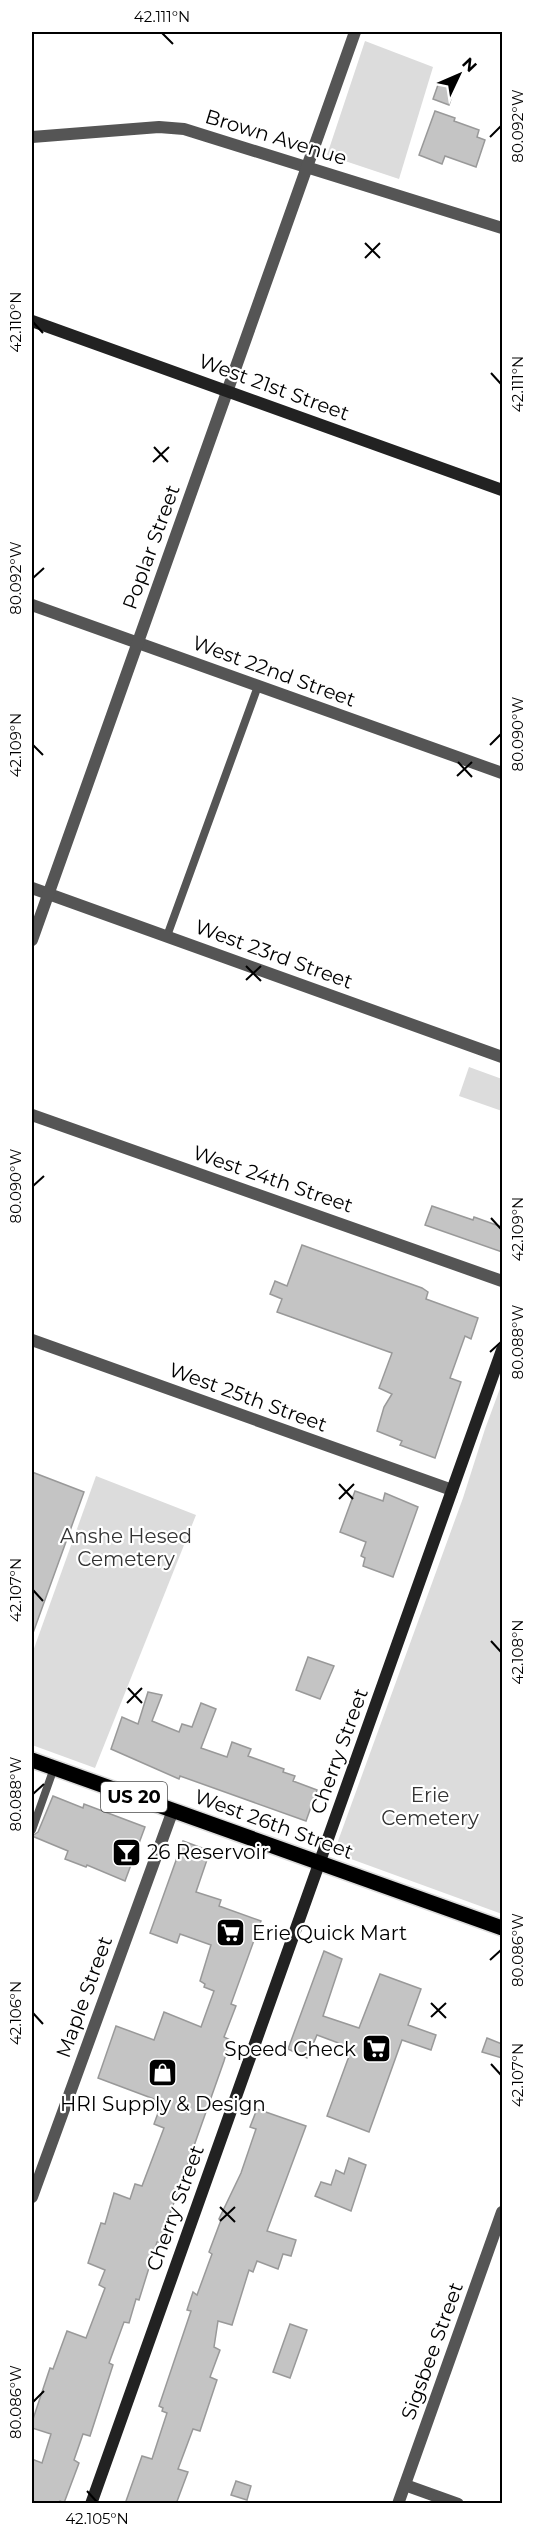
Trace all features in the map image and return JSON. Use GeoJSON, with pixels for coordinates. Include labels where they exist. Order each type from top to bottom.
{"type":"FeatureCollection","features":[{"type":"Feature","properties":{"kind":"main road","name":"West 26th Street"},"geometry":{"type":"LineString","coordinates":[[32,1760],[502,1928]]}},
{"type":"Feature","properties":{"kind":"street","name":"Poplar Street"},"geometry":{"type":"LineString","coordinates":[[32,940],[355,32]]}},
{"type":"Feature","properties":{"kind":"street","name":"Brown Avenue"},"geometry":{"type":"LineString","coordinates":[[32,137],[174,128],[307,166],[502,228]]}},
{"type":"Feature","properties":{"kind":"street","name":"West 21st Street"},"geometry":{"type":"LineString","coordinates":[[32,321],[502,490]]}},
{"type":"Feature","properties":{"kind":"street","name":"West 22nd Street"},"geometry":{"type":"LineString","coordinates":[[32,605],[502,773]]}},
{"type":"Feature","properties":{"kind":"street","name":"West 23rd Street"},"geometry":{"type":"LineString","coordinates":[[32,888],[502,1057]]}},
{"type":"Feature","properties":{"kind":"street","name":"West 24th Street"},"geometry":{"type":"LineString","coordinates":[[32,1115],[502,1281]]}},
{"type":"Feature","properties":{"kind":"street","name":"West 25th Street"},"geometry":{"type":"LineString","coordinates":[[32,1340],[452,1490]]}},
{"type":"Feature","properties":{"kind":"street","name":"Cherry Street"},"geometry":{"type":"LineString","coordinates":[[91,2504],[502,1350]]}},
{"type":"Feature","properties":{"kind":"street","name":"Maple Street"},"geometry":{"type":"LineString","coordinates":[[32,2197],[173,1810]]}},
{"type":"Feature","properties":{"kind":"street","name":"Sigsbee Street"},"geometry":{"type":"LineString","coordinates":[[399,2504],[502,2212]]}},
{"type":"Feature","properties":{"kind":"street"},"geometry":{"type":"LineString","coordinates":[[405,2485],[458,2504]]}},
{"type":"Feature","properties":{"kind":"lane"},"geometry":{"type":"LineString","coordinates":[[167,936],[258,686]]}},
{"type":"Feature","properties":{"kind":"lane"},"geometry":{"type":"LineString","coordinates":[[32,1830],[54,1768]]}},
{"type":"Feature","properties":{"kind":"green space"},"geometry":{"type":"Polygon","coordinates":[[[365,41],[433,67],[399,179],[327,155],[365,41]]]}},
{"type":"Feature","properties":{"kind":"green space"},"geometry":{"type":"Polygon","coordinates":[[[469,1067],[502,1079],[502,1111],[459,1096],[469,1067]]]}},
{"type":"Feature","properties":{"kind":"green space","name":"Erie Cemetery"},"geometry":{"type":"Polygon","coordinates":[[[502,1383],[502,1914],[351,1859],[340,1851],[338,1841],[463,1498],[502,1383]]]}},
{"type":"Feature","properties":{"kind":"green space","name":"Anshe Hesed Cemetery"},"geometry":{"type":"Polygon","coordinates":[[[96,1476],[196,1515],[95,1768],[32,1745],[32,1654],[96,1476]]]}},
{"type":"Feature","properties":{"kind":"building"},"geometry":{"type":"Polygon","coordinates":[[[439,82],[455,87],[449,105],[433,99],[439,82]]]}},
{"type":"Feature","properties":{"kind":"building"},"geometry":{"type":"Polygon","coordinates":[[[435,111],[479,130],[477,137],[485,140],[476,167],[445,156],[442,164],[419,155],[435,111]]]}},
{"type":"Feature","properties":{"kind":"building"},"geometry":{"type":"Polygon","coordinates":[[[432,1206],[502,1227],[502,1252],[425,1225],[432,1206]]]}},
{"type":"Feature","properties":{"kind":"building"},"geometry":{"type":"Polygon","coordinates":[[[302,1245],[422,1288],[428,1292],[426,1299],[478,1318],[471,1339],[465,1336],[450,1378],[461,1382],[435,1458],[400,1445],[402,1441],[377,1431],[384,1407],[392,1394],[379,1388],[392,1353],[277,1312],[282,1299],[270,1294],[275,1281],[287,1286],[302,1245]]]}},
{"type":"Feature","properties":{"kind":"building"},"geometry":{"type":"Polygon","coordinates":[[[32,1472],[84,1492],[33,1633],[32,1633],[32,1472]]]}},
{"type":"Feature","properties":{"kind":"building"},"geometry":{"type":"Polygon","coordinates":[[[355,1491],[383,1501],[385,1493],[418,1507],[393,1577],[363,1566],[365,1558],[361,1556],[366,1542],[340,1532],[355,1491]]]}},
{"type":"Feature","properties":{"kind":"building"},"geometry":{"type":"Polygon","coordinates":[[[308,1657],[334,1666],[320,1699],[296,1690],[308,1657]]]}},
{"type":"Feature","properties":{"kind":"building"},"geometry":{"type":"Polygon","coordinates":[[[148,1692],[162,1695],[152,1721],[179,1732],[182,1724],[192,1727],[201,1703],[216,1709],[201,1748],[227,1757],[232,1742],[251,1749],[248,1756],[284,1769],[283,1772],[295,1776],[293,1781],[317,1790],[306,1821],[180,1776],[179,1779],[111,1749],[122,1717],[138,1724],[148,1692]]]}},
{"type":"Feature","properties":{"kind":"building"},"geometry":{"type":"Polygon","coordinates":[[[53,1796],[83,1808],[84,1804],[145,1827],[125,1881],[87,1865],[86,1867],[65,1859],[68,1851],[32,1836],[38,1832],[53,1796]]]}},
{"type":"Feature","properties":{"kind":"building"},"geometry":{"type":"Polygon","coordinates":[[[183,1841],[210,1851],[196,1892],[221,1900],[219,1906],[261,1921],[231,2004],[236,2006],[224,2037],[230,2040],[224,2061],[160,2242],[157,2242],[139,2300],[136,2299],[129,2323],[124,2322],[109,2363],[113,2365],[90,2436],[83,2434],[74,2460],[79,2463],[64,2503],[60,2501],[58,2504],[32,2504],[32,2459],[42,2463],[51,2434],[32,2428],[32,2422],[50,2368],[53,2369],[67,2331],[86,2338],[105,2288],[99,2285],[105,2270],[88,2263],[101,2223],[105,2224],[114,2193],[130,2199],[135,2184],[142,2186],[164,2128],[154,2124],[162,2102],[98,2078],[116,2026],[154,2040],[164,2012],[201,2027],[214,1991],[204,1987],[205,1984],[200,1981],[211,1945],[180,1934],[177,1943],[150,1933],[183,1841]]]}},
{"type":"Feature","properties":{"kind":"building"},"geometry":{"type":"Polygon","coordinates":[[[324,1951],[342,1959],[323,2016],[359,2028],[380,1974],[421,1989],[408,2025],[436,2035],[431,2050],[402,2040],[369,2132],[327,2116],[352,2048],[317,2035],[307,2058],[288,2049],[324,1951]]]}},
{"type":"Feature","properties":{"kind":"building"},"geometry":{"type":"Polygon","coordinates":[[[487,2038],[502,2044],[502,2058],[482,2052],[487,2038]]]}},
{"type":"Feature","properties":{"kind":"building"},"geometry":{"type":"Polygon","coordinates":[[[257,2109],[306,2126],[267,2231],[296,2240],[291,2256],[283,2254],[278,2269],[257,2261],[253,2272],[249,2270],[232,2325],[218,2321],[214,2347],[220,2350],[210,2377],[217,2380],[200,2431],[193,2429],[178,2469],[188,2472],[176,2504],[125,2504],[142,2456],[152,2459],[167,2413],[159,2406],[191,2311],[187,2310],[193,2292],[197,2295],[212,2254],[209,2252],[221,2220],[219,2219],[241,2173],[256,2129],[250,2127],[257,2109]]]}},
{"type":"Feature","properties":{"kind":"building"},"geometry":{"type":"Polygon","coordinates":[[[349,2158],[366,2165],[351,2211],[315,2196],[321,2182],[331,2185],[336,2170],[344,2174],[349,2158]]]}},
{"type":"Feature","properties":{"kind":"building"},"geometry":{"type":"Polygon","coordinates":[[[290,2324],[307,2330],[290,2378],[273,2372],[290,2324]]]}},
{"type":"Feature","properties":{"kind":"building"},"geometry":{"type":"Polygon","coordinates":[[[236,2481],[251,2486],[247,2500],[231,2495],[236,2481]]]}},
{"type":"Feature","properties":{"kind":"place","name":"26 Reservoir"},"geometry":{"type":"Point","coordinates":[126,1852]}},
{"type":"Feature","properties":{"kind":"place","name":"Erie Quick Mart"},"geometry":{"type":"Point","coordinates":[231,1933]}},
{"type":"Feature","properties":{"kind":"place","name":"Speed Check"},"geometry":{"type":"Point","coordinates":[377,2049]}},
{"type":"Feature","properties":{"kind":"place","name":"HRI Supply & Design"},"geometry":{"type":"Point","coordinates":[163,2073]}}]}
